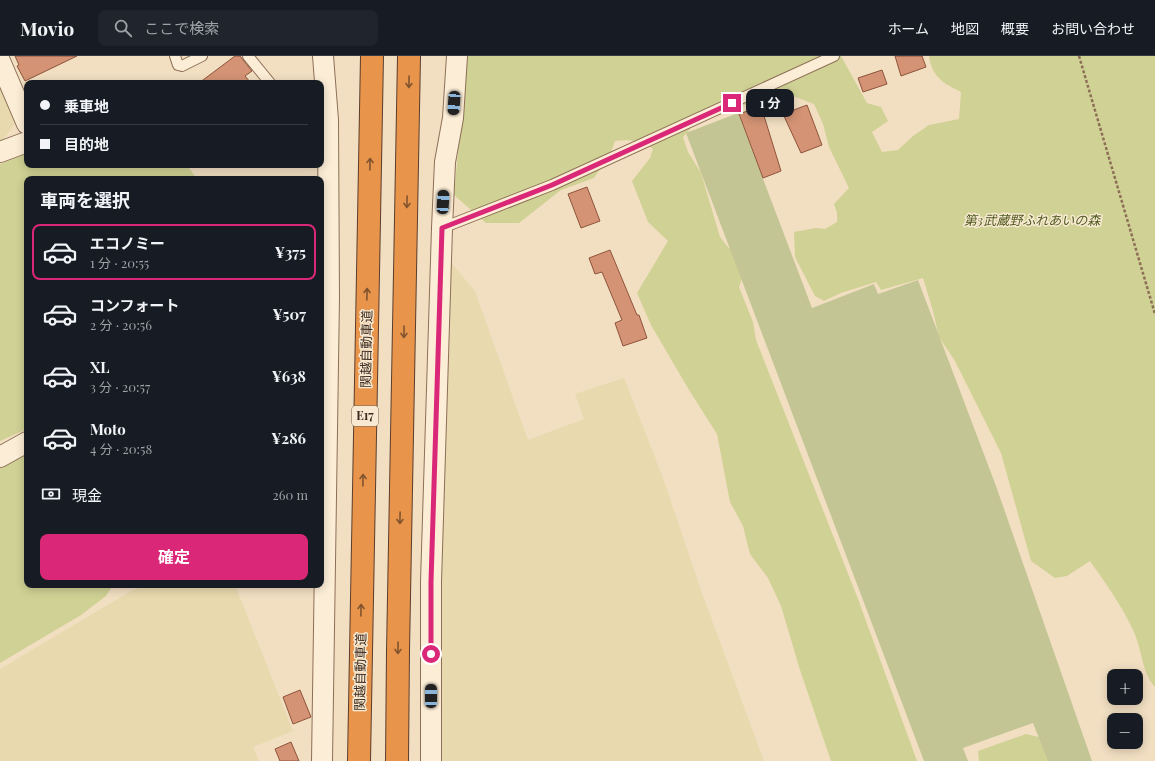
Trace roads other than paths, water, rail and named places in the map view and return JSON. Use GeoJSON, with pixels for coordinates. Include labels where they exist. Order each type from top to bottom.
{"type":"FeatureCollection","features":[{"type":"Feature","properties":{"kind":"highway","name":"関越自動車道"},"geometry":{"type":"LineString","coordinates":[[359,761],[372,56]]}},
{"type":"Feature","properties":{"kind":"highway"},"geometry":{"type":"LineString","coordinates":[[397,761],[410,56]]}},
{"type":"Feature","properties":{"kind":"street"},"geometry":{"type":"LineString","coordinates":[[323,56],[328,120],[324,453]]}},
{"type":"Feature","properties":{"kind":"street"},"geometry":{"type":"LineString","coordinates":[[430,761],[431,582],[442,228],[445,162],[453,118],[457,56]]}},
{"type":"Feature","properties":{"kind":"street"},"geometry":{"type":"LineString","coordinates":[[0,61],[24,117]]}},
{"type":"Feature","properties":{"kind":"street"},"geometry":{"type":"LineString","coordinates":[[0,152],[24,143]]}},
{"type":"Feature","properties":{"kind":"street"},"geometry":{"type":"LineString","coordinates":[[0,457],[24,444]]}},
{"type":"Feature","properties":{"kind":"street"},"geometry":{"type":"LineString","coordinates":[[322,761],[323,588]]}},
{"type":"Feature","properties":{"kind":"lane"},"geometry":{"type":"LineString","coordinates":[[175,56],[178,65],[182,66],[202,56]]}},
{"type":"Feature","properties":{"kind":"lane"},"geometry":{"type":"LineString","coordinates":[[248,56],[268,80]]}},
{"type":"Feature","properties":{"kind":"lane"},"geometry":{"type":"LineString","coordinates":[[442,228],[552,185],[834,56]]}},
{"type":"Feature","properties":{"kind":"park label","name":"第3武蔵野ふれあいの森"},"geometry":{"type":"Point","coordinates":[1032,220]}}]}
